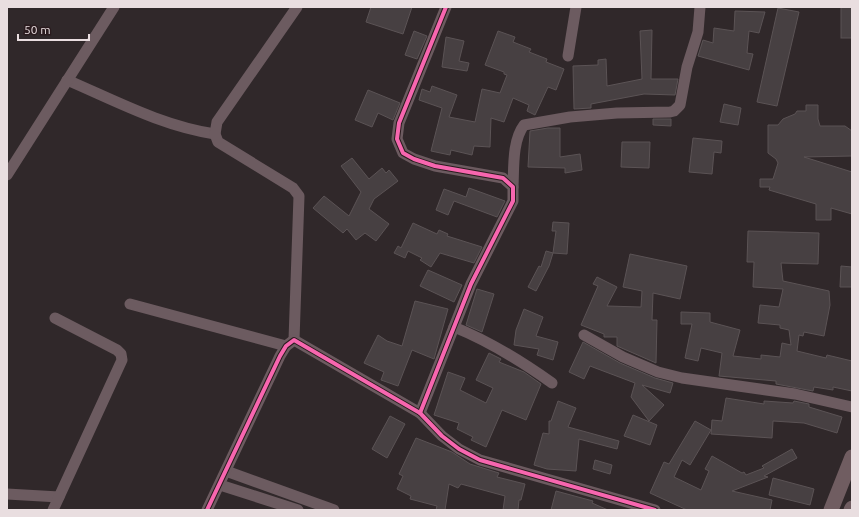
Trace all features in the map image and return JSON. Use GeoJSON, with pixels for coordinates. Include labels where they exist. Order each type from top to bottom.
{"type":"FeatureCollection","features":[{"type":"Feature","properties":{"kind":"main road"},"geometry":{"type":"LineString","coordinates":[[831,510],[852,457]]}},
{"type":"Feature","properties":{"kind":"street"},"geometry":{"type":"LineString","coordinates":[[7,175],[114,7]]}},
{"type":"Feature","properties":{"kind":"street"},"geometry":{"type":"LineString","coordinates":[[208,510],[290,343],[299,196],[293,188],[218,142],[215,134],[217,122],[297,7]]}},
{"type":"Feature","properties":{"kind":"street"},"geometry":{"type":"LineString","coordinates":[[446,7],[398,122],[396,139],[403,152],[414,159],[434,166],[503,178],[513,187]]}},
{"type":"Feature","properties":{"kind":"street"},"geometry":{"type":"LineString","coordinates":[[568,56],[576,7]]}},
{"type":"Feature","properties":{"kind":"street"},"geometry":{"type":"LineString","coordinates":[[420,413],[471,284],[513,201],[513,187],[519,132],[524,125],[570,117],[660,111],[670,112],[677,109],[680,105],[687,67],[698,32],[700,7]]}},
{"type":"Feature","properties":{"kind":"street"},"geometry":{"type":"LineString","coordinates":[[67,80],[159,120],[189,130],[215,134]]}},
{"type":"Feature","properties":{"kind":"street"},"geometry":{"type":"LineString","coordinates":[[130,304],[290,343],[420,413],[442,436],[459,449],[480,460],[648,509]]}},
{"type":"Feature","properties":{"kind":"street"},"geometry":{"type":"LineString","coordinates":[[54,510],[122,360],[121,354],[118,350],[55,318]]}},
{"type":"Feature","properties":{"kind":"street"},"geometry":{"type":"LineString","coordinates":[[454,327],[481,338],[531,368],[552,383]]}},
{"type":"Feature","properties":{"kind":"street"},"geometry":{"type":"LineString","coordinates":[[584,335],[623,357],[658,372],[682,378],[795,394],[852,407]]}},
{"type":"Feature","properties":{"kind":"street"},"geometry":{"type":"LineString","coordinates":[[226,471],[334,510]]}},
{"type":"Feature","properties":{"kind":"street"},"geometry":{"type":"LineString","coordinates":[[220,485],[298,510]]}},
{"type":"Feature","properties":{"kind":"street"},"geometry":{"type":"LineString","coordinates":[[7,494],[59,497]]}},
{"type":"Feature","properties":{"kind":"building"},"geometry":{"type":"Polygon","coordinates":[[[371,7],[412,7],[403,34],[366,22],[371,7]]]}},
{"type":"Feature","properties":{"kind":"building"},"geometry":{"type":"Polygon","coordinates":[[[841,7],[852,7],[852,38],[841,38],[841,7]]]}},
{"type":"Feature","properties":{"kind":"building"},"geometry":{"type":"Polygon","coordinates":[[[778,8],[799,12],[777,106],[757,102],[778,8]]]}},
{"type":"Feature","properties":{"kind":"building"},"geometry":{"type":"Polygon","coordinates":[[[735,11],[765,12],[759,33],[749,31],[747,53],[753,54],[749,70],[698,56],[703,40],[713,43],[714,28],[734,31],[735,11]]]}},
{"type":"Feature","properties":{"kind":"building"},"geometry":{"type":"Polygon","coordinates":[[[652,30],[651,79],[678,79],[675,95],[644,94],[591,104],[591,108],[574,109],[573,66],[598,65],[598,60],[606,59],[607,86],[642,79],[640,31],[652,30]]]}},
{"type":"Feature","properties":{"kind":"building"},"geometry":{"type":"Polygon","coordinates":[[[414,31],[427,36],[417,59],[405,55],[414,31]]]}},
{"type":"Feature","properties":{"kind":"building"},"geometry":{"type":"Polygon","coordinates":[[[498,31],[515,37],[513,42],[531,49],[529,52],[547,59],[546,62],[564,69],[556,90],[548,87],[535,115],[527,111],[529,105],[513,98],[504,122],[491,118],[490,147],[474,146],[472,155],[451,150],[450,155],[431,151],[442,108],[419,100],[422,89],[430,92],[432,86],[457,95],[449,117],[475,122],[482,89],[500,93],[507,75],[504,74],[504,72],[485,65],[498,31]]]}},
{"type":"Feature","properties":{"kind":"building"},"geometry":{"type":"Polygon","coordinates":[[[446,37],[464,41],[459,61],[469,63],[467,71],[442,67],[446,37]]]}},
{"type":"Feature","properties":{"kind":"building"},"geometry":{"type":"Polygon","coordinates":[[[368,90],[400,103],[393,120],[378,113],[372,127],[355,120],[368,90]]]}},
{"type":"Feature","properties":{"kind":"building"},"geometry":{"type":"Polygon","coordinates":[[[724,104],[741,108],[738,125],[720,122],[724,104]]]}},
{"type":"Feature","properties":{"kind":"building"},"geometry":{"type":"Polygon","coordinates":[[[806,105],[818,105],[818,119],[820,126],[845,126],[852,131],[852,156],[804,157],[852,172],[852,214],[831,208],[831,220],[816,220],[816,204],[769,190],[770,187],[760,187],[760,179],[773,179],[778,163],[776,159],[768,153],[768,125],[778,125],[783,119],[795,114],[797,111],[806,111],[806,105]]]}},
{"type":"Feature","properties":{"kind":"building"},"geometry":{"type":"Polygon","coordinates":[[[653,119],[671,119],[671,126],[653,125],[653,119]]]}},
{"type":"Feature","properties":{"kind":"building"},"geometry":{"type":"Polygon","coordinates":[[[560,128],[560,157],[580,154],[582,170],[565,173],[565,168],[528,167],[530,131],[560,128]]]}},
{"type":"Feature","properties":{"kind":"building"},"geometry":{"type":"Polygon","coordinates":[[[693,138],[722,141],[721,153],[714,152],[712,174],[689,172],[693,138]]]}},
{"type":"Feature","properties":{"kind":"building"},"geometry":{"type":"Polygon","coordinates":[[[622,142],[650,142],[649,168],[621,167],[622,142]]]}},
{"type":"Feature","properties":{"kind":"building"},"geometry":{"type":"Polygon","coordinates":[[[352,158],[369,179],[382,168],[386,173],[389,170],[398,181],[374,199],[369,209],[389,224],[376,241],[365,233],[356,240],[347,229],[343,233],[313,208],[324,196],[349,216],[361,192],[341,166],[352,158]]]}},
{"type":"Feature","properties":{"kind":"building"},"geometry":{"type":"Polygon","coordinates":[[[469,188],[505,201],[497,217],[454,201],[448,215],[436,210],[444,189],[466,197],[469,188]]]}},
{"type":"Feature","properties":{"kind":"building"},"geometry":{"type":"Polygon","coordinates":[[[553,222],[569,223],[567,254],[553,253],[556,231],[552,231],[553,222]]]}},
{"type":"Feature","properties":{"kind":"building"},"geometry":{"type":"Polygon","coordinates":[[[413,223],[437,234],[439,230],[448,234],[447,236],[482,247],[474,263],[440,253],[431,267],[420,260],[422,258],[408,251],[405,258],[394,253],[398,246],[401,248],[413,223]]]}},
{"type":"Feature","properties":{"kind":"building"},"geometry":{"type":"Polygon","coordinates":[[[748,231],[819,233],[818,264],[781,263],[783,281],[829,291],[830,305],[824,336],[804,332],[803,336],[799,335],[797,351],[826,358],[827,355],[852,361],[852,391],[833,387],[833,390],[814,387],[813,391],[776,384],[776,381],[719,376],[722,353],[701,348],[698,361],[685,358],[692,324],[681,324],[681,312],[710,313],[710,322],[740,330],[733,356],[761,359],[761,355],[780,357],[782,343],[791,345],[789,330],[780,328],[780,325],[758,323],[760,305],[779,307],[783,289],[753,287],[754,262],[747,262],[748,231]]]}},
{"type":"Feature","properties":{"kind":"building"},"geometry":{"type":"Polygon","coordinates":[[[546,251],[553,253],[549,266],[536,291],[528,287],[539,266],[541,267],[546,251]]]}},
{"type":"Feature","properties":{"kind":"building"},"geometry":{"type":"Polygon","coordinates":[[[630,254],[687,266],[680,299],[653,293],[652,320],[657,320],[656,363],[617,346],[617,337],[604,337],[604,334],[581,325],[598,286],[593,284],[597,277],[617,287],[607,306],[641,307],[642,291],[623,287],[630,254]]]}},
{"type":"Feature","properties":{"kind":"building"},"geometry":{"type":"Polygon","coordinates":[[[841,266],[852,267],[852,287],[840,287],[841,266]]]}},
{"type":"Feature","properties":{"kind":"building"},"geometry":{"type":"Polygon","coordinates":[[[428,270],[462,285],[454,302],[420,286],[428,270]]]}},
{"type":"Feature","properties":{"kind":"building"},"geometry":{"type":"Polygon","coordinates":[[[477,289],[494,294],[482,332],[466,325],[477,289]]]}},
{"type":"Feature","properties":{"kind":"building"},"geometry":{"type":"Polygon","coordinates":[[[415,301],[448,309],[434,359],[412,350],[398,386],[381,380],[384,372],[364,363],[378,335],[387,341],[402,346],[415,301]]]}},
{"type":"Feature","properties":{"kind":"building"},"geometry":{"type":"Polygon","coordinates":[[[524,309],[543,317],[536,336],[558,342],[553,360],[537,355],[539,349],[514,345],[516,330],[524,309]]]}},
{"type":"Feature","properties":{"kind":"building"},"geometry":{"type":"Polygon","coordinates":[[[583,342],[620,363],[655,378],[673,383],[670,393],[642,385],[664,405],[649,421],[631,397],[635,383],[590,366],[584,379],[569,372],[583,342]]]}},
{"type":"Feature","properties":{"kind":"building"},"geometry":{"type":"Polygon","coordinates":[[[489,353],[501,359],[499,362],[524,372],[541,384],[526,420],[502,410],[486,447],[471,440],[473,437],[457,429],[459,423],[434,415],[448,372],[465,378],[460,390],[486,403],[493,388],[476,380],[489,353]]]}},
{"type":"Feature","properties":{"kind":"building"},"geometry":{"type":"Polygon","coordinates":[[[726,398],[764,404],[764,401],[793,403],[794,401],[809,404],[809,407],[842,417],[837,433],[804,423],[773,421],[772,438],[711,434],[712,420],[722,421],[726,398]]]}},
{"type":"Feature","properties":{"kind":"building"},"geometry":{"type":"Polygon","coordinates":[[[558,401],[576,408],[568,427],[619,441],[617,449],[579,439],[576,471],[547,469],[534,465],[543,433],[549,434],[549,421],[551,421],[558,401]]]}},
{"type":"Feature","properties":{"kind":"building"},"geometry":{"type":"Polygon","coordinates":[[[633,415],[657,425],[650,445],[624,436],[633,415]]]}},
{"type":"Feature","properties":{"kind":"building"},"geometry":{"type":"Polygon","coordinates":[[[390,416],[405,424],[387,458],[372,449],[390,416]]]}},
{"type":"Feature","properties":{"kind":"building"},"geometry":{"type":"Polygon","coordinates":[[[695,421],[711,430],[690,465],[682,460],[674,477],[701,490],[709,471],[705,469],[712,456],[742,473],[744,472],[746,475],[764,468],[762,466],[792,449],[797,458],[764,476],[768,477],[732,491],[772,500],[770,510],[687,510],[650,493],[664,462],[669,464],[695,421]]]}},
{"type":"Feature","properties":{"kind":"building"},"geometry":{"type":"Polygon","coordinates":[[[416,438],[452,452],[470,464],[499,473],[497,477],[525,484],[521,500],[519,500],[518,510],[503,510],[505,496],[461,484],[458,488],[449,484],[445,510],[436,510],[437,506],[410,499],[411,496],[397,489],[403,476],[399,474],[416,438]]]}},
{"type":"Feature","properties":{"kind":"building"},"geometry":{"type":"Polygon","coordinates":[[[595,460],[612,465],[610,474],[593,469],[595,460]]]}},
{"type":"Feature","properties":{"kind":"building"},"geometry":{"type":"Polygon","coordinates":[[[773,478],[814,489],[810,505],[769,495],[773,478]]]}},
{"type":"Feature","properties":{"kind":"building"},"geometry":{"type":"Polygon","coordinates":[[[556,491],[593,501],[592,503],[608,510],[551,510],[556,491]]]}},
{"type":"Feature","properties":{"kind":"cycle path"},"geometry":{"type":"LineString","coordinates":[[420,413],[471,284],[513,201],[513,187],[503,178],[435,166],[414,159],[403,153],[397,139],[399,123],[446,7]]}},
{"type":"Feature","properties":{"kind":"cycle path"},"geometry":{"type":"LineString","coordinates":[[207,510],[280,356],[286,346],[294,340],[420,413],[442,436],[459,449],[480,460],[655,510]]}}]}
